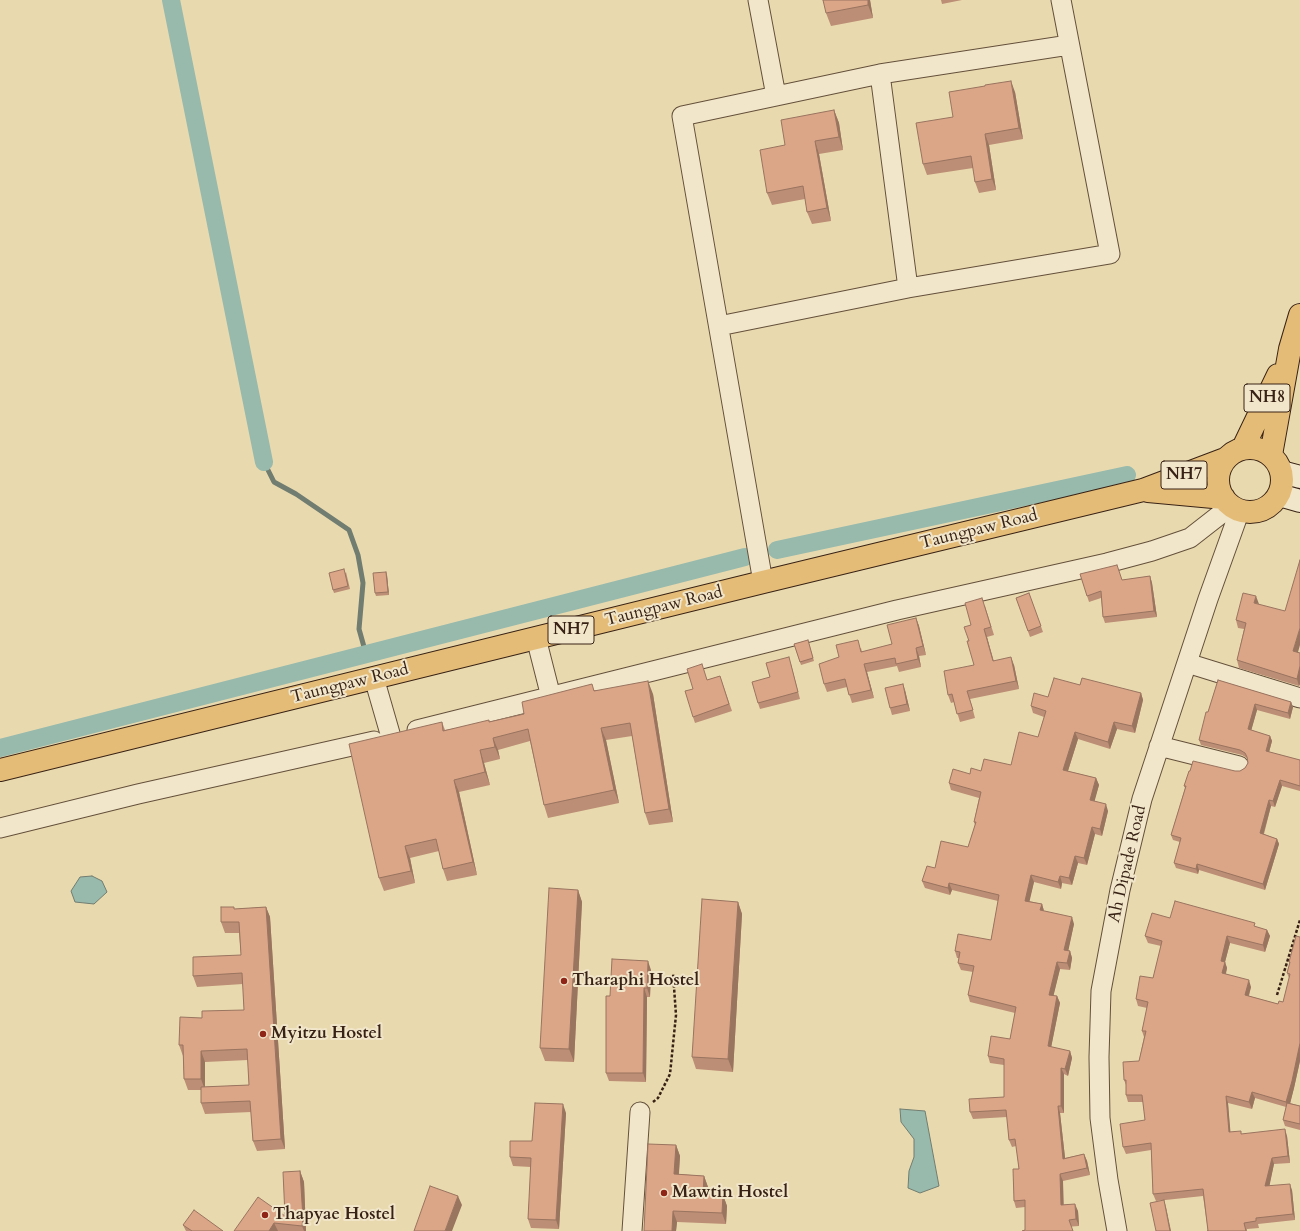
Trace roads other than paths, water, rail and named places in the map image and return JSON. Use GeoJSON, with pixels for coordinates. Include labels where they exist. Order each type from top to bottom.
{"type":"FeatureCollection","features":[{"type":"Feature","properties":{"kind":"highway","name":"NH8"},"geometry":{"type":"LineString","coordinates":[[1234,454],[1290,348],[1300,315]]}},
{"type":"Feature","properties":{"kind":"highway","name":"NH8"},"geometry":{"type":"LineString","coordinates":[[1284,468],[1290,348]]}},
{"type":"Feature","properties":{"kind":"highway"},"geometry":{"type":"LineString","coordinates":[[1253,448],[1262,450],[1284,468],[1279,495],[1274,502],[1262,510],[1249,512],[1232,505],[1220,489],[1218,479],[1220,468],[1234,454],[1253,448]]}},
{"type":"Feature","properties":{"kind":"highway","name":"Taungpaw Road"},"geometry":{"type":"LineString","coordinates":[[0,770],[1143,490],[1234,454]]}},
{"type":"Feature","properties":{"kind":"highway","name":"Taungpaw Road"},"geometry":{"type":"LineString","coordinates":[[1143,490],[1232,505]]}},
{"type":"Feature","properties":{"kind":"main road"},"geometry":{"type":"LineString","coordinates":[[1279,495],[1300,501]]}},
{"type":"Feature","properties":{"kind":"street"},"geometry":{"type":"LineString","coordinates":[[758,0],[776,96]]}},
{"type":"Feature","properties":{"kind":"street"},"geometry":{"type":"LineString","coordinates":[[719,326],[908,288],[1110,254],[1061,0]]}},
{"type":"Feature","properties":{"kind":"street"},"geometry":{"type":"LineString","coordinates":[[763,582],[682,116],[880,74],[1069,45]]}},
{"type":"Feature","properties":{"kind":"street"},"geometry":{"type":"LineString","coordinates":[[880,74],[908,288]]}},
{"type":"Feature","properties":{"kind":"street"},"geometry":{"type":"LineString","coordinates":[[0,828],[138,794],[391,737],[897,610],[1107,563],[1152,551],[1190,538],[1232,505]]}},
{"type":"Feature","properties":{"kind":"street","name":"Ah Dipade Road"},"geometry":{"type":"LineString","coordinates":[[1117,1231],[1108,1180],[1100,1118],[1099,1057],[1101,991],[1120,890],[1142,799],[1208,598],[1232,505]]}},
{"type":"Feature","properties":{"kind":"street"},"geometry":{"type":"LineString","coordinates":[[536,638],[551,697]]}},
{"type":"Feature","properties":{"kind":"street"},"geometry":{"type":"LineString","coordinates":[[1187,664],[1300,698]]}},
{"type":"Feature","properties":{"kind":"street"},"geometry":{"type":"LineString","coordinates":[[374,678],[391,737]]}},
{"type":"Feature","properties":{"kind":"street"},"geometry":{"type":"LineString","coordinates":[[1159,746],[1239,766]]}},
{"type":"Feature","properties":{"kind":"street"},"geometry":{"type":"LineString","coordinates":[[632,1231],[640,1112]]}},
{"type":"Feature","properties":{"kind":"waterway"},"geometry":{"type":"LineString","coordinates":[[171,0],[264,462]]}},
{"type":"Feature","properties":{"kind":"waterway"},"geometry":{"type":"LineString","coordinates":[[264,462],[274,482],[296,494],[349,530],[358,555],[363,583],[359,629],[366,654]]}},
{"type":"Feature","properties":{"kind":"waterway"},"geometry":{"type":"LineString","coordinates":[[777,550],[1127,475]]}},
{"type":"Feature","properties":{"kind":"waterway"},"geometry":{"type":"LineString","coordinates":[[0,748],[745,557]]}},
{"type":"Feature","properties":{"kind":"place","name":"Tharaphi Hostel"},"geometry":{"type":"Point","coordinates":[564,981]}},
{"type":"Feature","properties":{"kind":"place","name":"Myitzu Hostel"},"geometry":{"type":"Point","coordinates":[263,1034]}},
{"type":"Feature","properties":{"kind":"place","name":"Mawtin Hostel"},"geometry":{"type":"Point","coordinates":[664,1193]}},
{"type":"Feature","properties":{"kind":"place","name":"Thapyae Hostel"},"geometry":{"type":"Point","coordinates":[265,1215]}}]}
